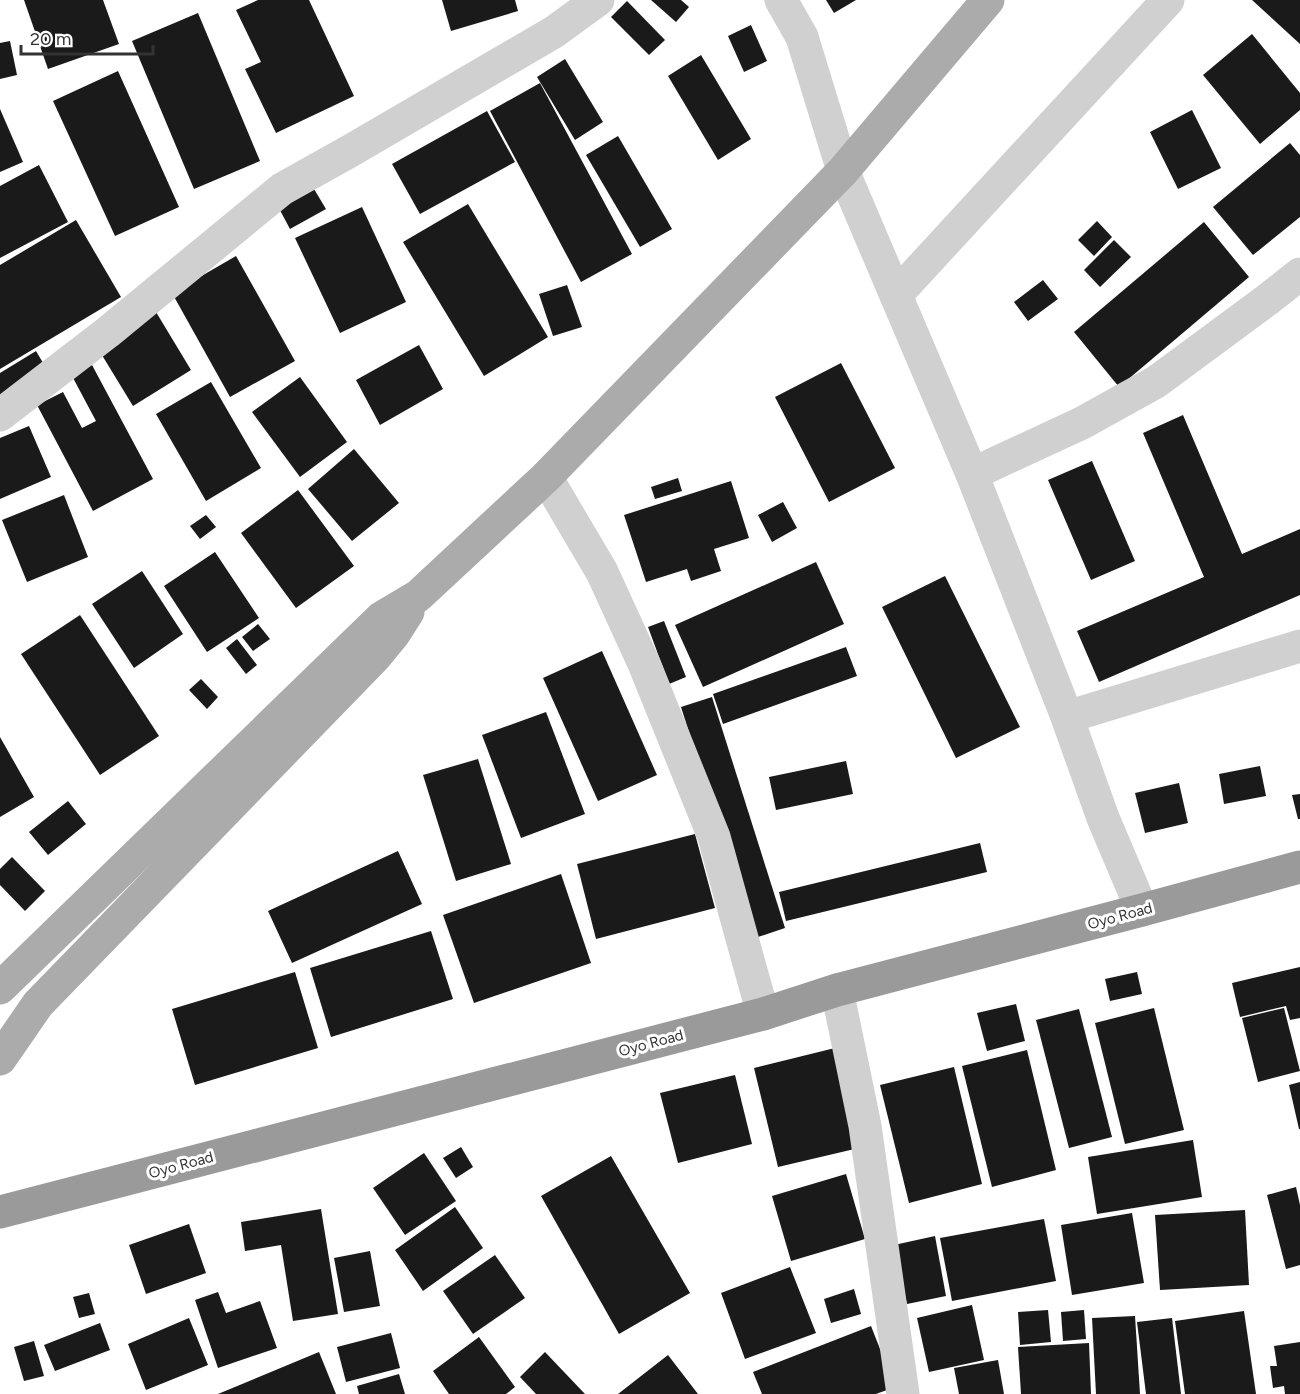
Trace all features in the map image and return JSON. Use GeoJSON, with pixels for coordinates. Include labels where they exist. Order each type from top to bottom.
{"type":"FeatureCollection","features":[{"type":"Feature","properties":{"kind":"highway","name":"Oyo Road"},"geometry":{"type":"LineString","coordinates":[[0,1212],[763,1014],[837,990],[1300,867]]}},
{"type":"Feature","properties":{"kind":"main road"},"geometry":{"type":"LineString","coordinates":[[3,978],[381,618],[418,596],[546,477],[843,171],[988,0]]}},
{"type":"Feature","properties":{"kind":"main road"},"geometry":{"type":"LineString","coordinates":[[0,1059],[38,1004],[375,657],[394,634],[418,596]]}},
{"type":"Feature","properties":{"kind":"street"},"geometry":{"type":"LineString","coordinates":[[0,415],[108,332],[282,189],[554,32],[598,0]]}},
{"type":"Feature","properties":{"kind":"street"},"geometry":{"type":"LineString","coordinates":[[781,0],[802,38],[843,171],[972,474],[1067,717],[1103,819],[1142,910]]}},
{"type":"Feature","properties":{"kind":"street"},"geometry":{"type":"LineString","coordinates":[[896,296],[1168,0]]}},
{"type":"Feature","properties":{"kind":"street"},"geometry":{"type":"LineString","coordinates":[[972,474],[1082,423],[1156,382],[1300,274]]}},
{"type":"Feature","properties":{"kind":"street"},"geometry":{"type":"LineString","coordinates":[[546,477],[602,572],[645,666],[714,837],[763,1014]]}},
{"type":"Feature","properties":{"kind":"street"},"geometry":{"type":"LineString","coordinates":[[1067,717],[1300,646]]}},
{"type":"Feature","properties":{"kind":"street"},"geometry":{"type":"LineString","coordinates":[[837,990],[865,1125],[903,1394]]}},
{"type":"Feature","properties":{"kind":"building"},"geometry":{"type":"Polygon","coordinates":[[[24,0],[103,0],[119,44],[48,69],[24,0]]]}},
{"type":"Feature","properties":{"kind":"building"},"geometry":{"type":"Polygon","coordinates":[[[258,0],[309,0],[354,96],[276,133],[245,69],[261,62],[236,10],[258,0]]]}},
{"type":"Feature","properties":{"kind":"building"},"geometry":{"type":"Polygon","coordinates":[[[442,0],[515,0],[518,11],[451,31],[442,0]]]}},
{"type":"Feature","properties":{"kind":"building"},"geometry":{"type":"Polygon","coordinates":[[[651,0],[681,0],[689,7],[676,22],[651,0]]]}},
{"type":"Feature","properties":{"kind":"building"},"geometry":{"type":"Polygon","coordinates":[[[826,0],[856,0],[834,13],[826,0]]]}},
{"type":"Feature","properties":{"kind":"building"},"geometry":{"type":"Polygon","coordinates":[[[1252,0],[1300,0],[1300,44],[1252,0]]]}},
{"type":"Feature","properties":{"kind":"building"},"geometry":{"type":"Polygon","coordinates":[[[627,1],[665,40],[649,55],[611,17],[627,1]]]}},
{"type":"Feature","properties":{"kind":"building"},"geometry":{"type":"Polygon","coordinates":[[[198,13],[260,161],[194,189],[132,41],[198,13]]]}},
{"type":"Feature","properties":{"kind":"building"},"geometry":{"type":"Polygon","coordinates":[[[751,25],[767,61],[744,72],[728,36],[751,25]]]}},
{"type":"Feature","properties":{"kind":"building"},"geometry":{"type":"Polygon","coordinates":[[[1252,34],[1300,93],[1300,110],[1260,144],[1203,75],[1252,34]]]}},
{"type":"Feature","properties":{"kind":"building"},"geometry":{"type":"Polygon","coordinates":[[[10,41],[17,75],[0,79],[0,43],[10,41]]]}},
{"type":"Feature","properties":{"kind":"building"},"geometry":{"type":"Polygon","coordinates":[[[701,55],[751,139],[718,160],[668,76],[701,55]]]}},
{"type":"Feature","properties":{"kind":"building"},"geometry":{"type":"Polygon","coordinates":[[[565,59],[603,122],[575,140],[537,77],[565,59]]]}},
{"type":"Feature","properties":{"kind":"building"},"geometry":{"type":"Polygon","coordinates":[[[118,71],[179,207],[115,236],[53,101],[118,71]]]}},
{"type":"Feature","properties":{"kind":"building"},"geometry":{"type":"Polygon","coordinates":[[[540,83],[632,254],[581,282],[490,111],[540,83]]]}},
{"type":"Feature","properties":{"kind":"building"},"geometry":{"type":"Polygon","coordinates":[[[0,109],[23,162],[0,172],[0,109]]]}},
{"type":"Feature","properties":{"kind":"building"},"geometry":{"type":"Polygon","coordinates":[[[1192,110],[1221,168],[1178,189],[1150,132],[1192,110]]]}},
{"type":"Feature","properties":{"kind":"building"},"geometry":{"type":"Polygon","coordinates":[[[487,111],[515,162],[420,214],[392,164],[487,111]]]}},
{"type":"Feature","properties":{"kind":"building"},"geometry":{"type":"Polygon","coordinates":[[[618,136],[672,229],[640,247],[586,155],[618,136]]]}},
{"type":"Feature","properties":{"kind":"building"},"geometry":{"type":"Polygon","coordinates":[[[1290,143],[1300,155],[1300,217],[1253,255],[1213,207],[1290,143]]]}},
{"type":"Feature","properties":{"kind":"building"},"geometry":{"type":"Polygon","coordinates":[[[39,165],[68,222],[0,258],[0,186],[39,165]]]}},
{"type":"Feature","properties":{"kind":"building"},"geometry":{"type":"Polygon","coordinates":[[[308,179],[326,209],[290,229],[274,199],[308,179]]]}},
{"type":"Feature","properties":{"kind":"building"},"geometry":{"type":"Polygon","coordinates":[[[468,204],[548,337],[484,376],[403,242],[468,204]]]}},
{"type":"Feature","properties":{"kind":"building"},"geometry":{"type":"Polygon","coordinates":[[[362,207],[406,302],[340,333],[295,238],[362,207]]]}},
{"type":"Feature","properties":{"kind":"building"},"geometry":{"type":"Polygon","coordinates":[[[76,220],[121,297],[0,369],[0,265],[76,220]]]}},
{"type":"Feature","properties":{"kind":"building"},"geometry":{"type":"Polygon","coordinates":[[[1097,221],[1112,237],[1094,256],[1078,240],[1097,221]]]}},
{"type":"Feature","properties":{"kind":"building"},"geometry":{"type":"Polygon","coordinates":[[[1204,222],[1249,277],[1119,387],[1074,332],[1204,222]]]}},
{"type":"Feature","properties":{"kind":"building"},"geometry":{"type":"Polygon","coordinates":[[[1114,240],[1131,257],[1100,287],[1084,270],[1114,240]]]}},
{"type":"Feature","properties":{"kind":"building"},"geometry":{"type":"Polygon","coordinates":[[[236,256],[295,361],[230,397],[172,293],[236,256]]]}},
{"type":"Feature","properties":{"kind":"building"},"geometry":{"type":"Polygon","coordinates":[[[1043,280],[1058,299],[1028,321],[1014,302],[1043,280]]]}},
{"type":"Feature","properties":{"kind":"building"},"geometry":{"type":"Polygon","coordinates":[[[567,285],[582,327],[553,336],[539,294],[567,285]]]}},
{"type":"Feature","properties":{"kind":"building"},"geometry":{"type":"Polygon","coordinates":[[[156,312],[191,370],[133,406],[97,347],[156,312]]]}},
{"type":"Feature","properties":{"kind":"building"},"geometry":{"type":"Polygon","coordinates":[[[419,345],[443,389],[380,425],[356,380],[419,345]]]}},
{"type":"Feature","properties":{"kind":"building"},"geometry":{"type":"Polygon","coordinates":[[[36,351],[49,373],[0,403],[0,373],[36,351]]]}},
{"type":"Feature","properties":{"kind":"building"},"geometry":{"type":"Polygon","coordinates":[[[841,363],[895,468],[829,502],[775,397],[841,363]]]}},
{"type":"Feature","properties":{"kind":"building"},"geometry":{"type":"Polygon","coordinates":[[[92,365],[153,479],[93,511],[37,405],[63,392],[82,428],[96,421],[72,376],[92,365]]]}},
{"type":"Feature","properties":{"kind":"building"},"geometry":{"type":"Polygon","coordinates":[[[300,377],[347,442],[300,477],[252,412],[300,377]]]}},
{"type":"Feature","properties":{"kind":"building"},"geometry":{"type":"Polygon","coordinates":[[[211,382],[261,468],[206,501],[156,414],[211,382]]]}},
{"type":"Feature","properties":{"kind":"building"},"geometry":{"type":"Polygon","coordinates":[[[1183,415],[1242,554],[1300,529],[1300,595],[1099,682],[1077,631],[1204,577],[1143,433],[1183,415]]]}},
{"type":"Feature","properties":{"kind":"building"},"geometry":{"type":"Polygon","coordinates":[[[29,426],[51,477],[0,499],[0,438],[29,426]]]}},
{"type":"Feature","properties":{"kind":"building"},"geometry":{"type":"Polygon","coordinates":[[[354,449],[399,503],[352,541],[308,489],[354,449]]]}},
{"type":"Feature","properties":{"kind":"building"},"geometry":{"type":"Polygon","coordinates":[[[1092,461],[1135,561],[1091,580],[1048,480],[1092,461]]]}},
{"type":"Feature","properties":{"kind":"building"},"geometry":{"type":"Polygon","coordinates":[[[678,478],[682,491],[655,499],[651,487],[678,478]]]}},
{"type":"Feature","properties":{"kind":"building"},"geometry":{"type":"Polygon","coordinates":[[[731,481],[749,538],[714,549],[721,571],[691,581],[687,569],[646,582],[624,515],[731,481]]]}},
{"type":"Feature","properties":{"kind":"building"},"geometry":{"type":"Polygon","coordinates":[[[298,490],[354,566],[296,608],[241,533],[298,490]]]}},
{"type":"Feature","properties":{"kind":"building"},"geometry":{"type":"Polygon","coordinates":[[[64,495],[88,557],[27,582],[2,520],[64,495]]]}},
{"type":"Feature","properties":{"kind":"building"},"geometry":{"type":"Polygon","coordinates":[[[783,502],[797,528],[772,542],[758,515],[783,502]]]}},
{"type":"Feature","properties":{"kind":"building"},"geometry":{"type":"Polygon","coordinates":[[[206,515],[216,527],[200,539],[190,526],[206,515]]]}},
{"type":"Feature","properties":{"kind":"building"},"geometry":{"type":"Polygon","coordinates":[[[215,552],[259,618],[207,652],[164,586],[215,552]]]}},
{"type":"Feature","properties":{"kind":"building"},"geometry":{"type":"Polygon","coordinates":[[[816,562],[844,624],[703,687],[675,625],[816,562]]]}},
{"type":"Feature","properties":{"kind":"building"},"geometry":{"type":"Polygon","coordinates":[[[142,571],[183,634],[134,668],[92,604],[142,571]]]}},
{"type":"Feature","properties":{"kind":"building"},"geometry":{"type":"Polygon","coordinates":[[[945,576],[1020,727],[956,758],[882,607],[945,576]]]}},
{"type":"Feature","properties":{"kind":"building"},"geometry":{"type":"Polygon","coordinates":[[[80,615],[159,736],[100,775],[21,654],[80,615]]]}},
{"type":"Feature","properties":{"kind":"building"},"geometry":{"type":"Polygon","coordinates":[[[664,621],[686,677],[669,684],[648,627],[664,621]]]}},
{"type":"Feature","properties":{"kind":"building"},"geometry":{"type":"Polygon","coordinates":[[[258,624],[270,639],[253,651],[242,637],[258,624]]]}},
{"type":"Feature","properties":{"kind":"building"},"geometry":{"type":"Polygon","coordinates":[[[237,639],[257,665],[246,674],[226,648],[237,639]]]}},
{"type":"Feature","properties":{"kind":"building"},"geometry":{"type":"Polygon","coordinates":[[[846,647],[857,676],[723,724],[713,694],[846,647]]]}},
{"type":"Feature","properties":{"kind":"building"},"geometry":{"type":"Polygon","coordinates":[[[602,651],[657,775],[598,801],[543,678],[602,651]]]}},
{"type":"Feature","properties":{"kind":"building"},"geometry":{"type":"Polygon","coordinates":[[[201,679],[218,697],[207,709],[189,690],[201,679]]]}},
{"type":"Feature","properties":{"kind":"building"},"geometry":{"type":"Polygon","coordinates":[[[712,697],[785,928],[755,938],[681,707],[712,697]]]}},
{"type":"Feature","properties":{"kind":"building"},"geometry":{"type":"Polygon","coordinates":[[[546,712],[585,814],[521,838],[482,735],[546,712]]]}},
{"type":"Feature","properties":{"kind":"building"},"geometry":{"type":"Polygon","coordinates":[[[0,737],[34,797],[0,817],[0,737]]]}},
{"type":"Feature","properties":{"kind":"building"},"geometry":{"type":"Polygon","coordinates":[[[478,759],[511,864],[456,881],[423,775],[478,759]]]}},
{"type":"Feature","properties":{"kind":"building"},"geometry":{"type":"Polygon","coordinates":[[[846,761],[853,794],[776,810],[769,777],[846,761]]]}},
{"type":"Feature","properties":{"kind":"building"},"geometry":{"type":"Polygon","coordinates":[[[1260,766],[1266,796],[1224,804],[1219,774],[1260,766]]]}},
{"type":"Feature","properties":{"kind":"building"},"geometry":{"type":"Polygon","coordinates":[[[1179,783],[1188,823],[1145,833],[1135,793],[1179,783]]]}},
{"type":"Feature","properties":{"kind":"building"},"geometry":{"type":"Polygon","coordinates":[[[1300,794],[1300,819],[1298,819],[1292,795],[1300,794]]]}},
{"type":"Feature","properties":{"kind":"building"},"geometry":{"type":"Polygon","coordinates":[[[68,801],[86,824],[48,855],[29,832],[68,801]]]}},
{"type":"Feature","properties":{"kind":"building"},"geometry":{"type":"Polygon","coordinates":[[[695,834],[715,908],[596,939],[577,864],[695,834]]]}},
{"type":"Feature","properties":{"kind":"building"},"geometry":{"type":"Polygon","coordinates":[[[980,843],[987,872],[786,921],[779,892],[980,843]]]}},
{"type":"Feature","properties":{"kind":"building"},"geometry":{"type":"Polygon","coordinates":[[[398,851],[422,904],[292,963],[268,911],[398,851]]]}},
{"type":"Feature","properties":{"kind":"building"},"geometry":{"type":"Polygon","coordinates":[[[12,857],[45,891],[25,911],[0,885],[0,869],[12,857]]]}},
{"type":"Feature","properties":{"kind":"building"},"geometry":{"type":"Polygon","coordinates":[[[561,874],[591,963],[474,1003],[443,915],[561,874]]]}},
{"type":"Feature","properties":{"kind":"building"},"geometry":{"type":"Polygon","coordinates":[[[431,931],[453,999],[331,1037],[310,968],[431,931]]]}},
{"type":"Feature","properties":{"kind":"building"},"geometry":{"type":"Polygon","coordinates":[[[1300,967],[1300,1018],[1290,1020],[1286,1006],[1240,1017],[1232,983],[1300,967]]]}},
{"type":"Feature","properties":{"kind":"building"},"geometry":{"type":"Polygon","coordinates":[[[295,972],[318,1048],[195,1085],[172,1009],[295,972]]]}},
{"type":"Feature","properties":{"kind":"building"},"geometry":{"type":"Polygon","coordinates":[[[1137,972],[1142,994],[1110,1001],[1105,979],[1137,972]]]}},
{"type":"Feature","properties":{"kind":"building"},"geometry":{"type":"Polygon","coordinates":[[[1016,1004],[1025,1041],[987,1051],[977,1013],[1016,1004]]]}},
{"type":"Feature","properties":{"kind":"building"},"geometry":{"type":"Polygon","coordinates":[[[1154,1008],[1184,1130],[1125,1144],[1095,1023],[1154,1008]]]}},
{"type":"Feature","properties":{"kind":"building"},"geometry":{"type":"Polygon","coordinates":[[[1284,1008],[1300,1071],[1258,1082],[1242,1018],[1284,1008]]]}},
{"type":"Feature","properties":{"kind":"building"},"geometry":{"type":"Polygon","coordinates":[[[1079,1009],[1112,1137],[1069,1148],[1036,1020],[1079,1009]]]}},
{"type":"Feature","properties":{"kind":"building"},"geometry":{"type":"Polygon","coordinates":[[[839,1047],[863,1147],[778,1167],[754,1068],[839,1047]]]}},
{"type":"Feature","properties":{"kind":"building"},"geometry":{"type":"Polygon","coordinates":[[[1027,1050],[1056,1170],[992,1187],[962,1066],[1027,1050]]]}},
{"type":"Feature","properties":{"kind":"building"},"geometry":{"type":"Polygon","coordinates":[[[954,1067],[982,1184],[909,1203],[880,1085],[954,1067]]]}},
{"type":"Feature","properties":{"kind":"building"},"geometry":{"type":"Polygon","coordinates":[[[735,1075],[752,1144],[678,1163],[660,1093],[735,1075]]]}},
{"type":"Feature","properties":{"kind":"building"},"geometry":{"type":"Polygon","coordinates":[[[1300,1082],[1300,1129],[1299,1129],[1289,1085],[1300,1082]]]}},
{"type":"Feature","properties":{"kind":"building"},"geometry":{"type":"Polygon","coordinates":[[[1193,1140],[1202,1197],[1097,1214],[1088,1157],[1193,1140]]]}},
{"type":"Feature","properties":{"kind":"building"},"geometry":{"type":"Polygon","coordinates":[[[461,1147],[473,1167],[456,1178],[443,1158],[461,1147]]]}},
{"type":"Feature","properties":{"kind":"building"},"geometry":{"type":"Polygon","coordinates":[[[424,1153],[456,1201],[405,1235],[373,1188],[424,1153]]]}},
{"type":"Feature","properties":{"kind":"building"},"geometry":{"type":"Polygon","coordinates":[[[611,1156],[690,1293],[619,1334],[541,1196],[611,1156]]]}},
{"type":"Feature","properties":{"kind":"building"},"geometry":{"type":"Polygon","coordinates":[[[846,1174],[865,1239],[791,1261],[772,1196],[846,1174]]]}},
{"type":"Feature","properties":{"kind":"building"},"geometry":{"type":"Polygon","coordinates":[[[1296,1187],[1300,1205],[1300,1265],[1286,1269],[1267,1195],[1296,1187]]]}},
{"type":"Feature","properties":{"kind":"building"},"geometry":{"type":"Polygon","coordinates":[[[455,1207],[483,1248],[423,1291],[395,1250],[455,1207]]]}},
{"type":"Feature","properties":{"kind":"building"},"geometry":{"type":"Polygon","coordinates":[[[321,1209],[338,1314],[293,1321],[281,1245],[245,1251],[241,1222],[321,1209]]]}},
{"type":"Feature","properties":{"kind":"building"},"geometry":{"type":"Polygon","coordinates":[[[1245,1210],[1249,1285],[1160,1290],[1155,1215],[1245,1210]]]}},
{"type":"Feature","properties":{"kind":"building"},"geometry":{"type":"Polygon","coordinates":[[[1132,1213],[1144,1283],[1072,1295],[1061,1225],[1132,1213]]]}},
{"type":"Feature","properties":{"kind":"building"},"geometry":{"type":"Polygon","coordinates":[[[1044,1219],[1056,1281],[952,1301],[940,1238],[1044,1219]]]}},
{"type":"Feature","properties":{"kind":"building"},"geometry":{"type":"Polygon","coordinates":[[[189,1224],[206,1273],[146,1294],[129,1245],[189,1224]]]}},
{"type":"Feature","properties":{"kind":"building"},"geometry":{"type":"Polygon","coordinates":[[[935,1236],[946,1296],[907,1304],[894,1245],[935,1236]]]}},
{"type":"Feature","properties":{"kind":"building"},"geometry":{"type":"Polygon","coordinates":[[[370,1251],[380,1306],[344,1312],[334,1258],[370,1251]]]}},
{"type":"Feature","properties":{"kind":"building"},"geometry":{"type":"Polygon","coordinates":[[[495,1255],[525,1298],[473,1334],[443,1291],[495,1255]]]}},
{"type":"Feature","properties":{"kind":"building"},"geometry":{"type":"Polygon","coordinates":[[[790,1267],[816,1333],[745,1359],[721,1293],[790,1267]]]}},
{"type":"Feature","properties":{"kind":"building"},"geometry":{"type":"Polygon","coordinates":[[[854,1289],[861,1314],[831,1323],[824,1299],[854,1289]]]}},
{"type":"Feature","properties":{"kind":"building"},"geometry":{"type":"Polygon","coordinates":[[[218,1292],[226,1313],[260,1301],[277,1348],[218,1368],[195,1300],[218,1292]]]}},
{"type":"Feature","properties":{"kind":"building"},"geometry":{"type":"Polygon","coordinates":[[[89,1293],[95,1314],[79,1318],[73,1297],[89,1293]]]}},
{"type":"Feature","properties":{"kind":"building"},"geometry":{"type":"Polygon","coordinates":[[[972,1305],[984,1360],[929,1372],[917,1318],[972,1305]]]}},
{"type":"Feature","properties":{"kind":"building"},"geometry":{"type":"Polygon","coordinates":[[[1048,1310],[1051,1342],[1020,1345],[1018,1312],[1048,1310]]]}},
{"type":"Feature","properties":{"kind":"building"},"geometry":{"type":"Polygon","coordinates":[[[1084,1310],[1086,1339],[1063,1341],[1061,1312],[1084,1310]]]}},
{"type":"Feature","properties":{"kind":"building"},"geometry":{"type":"Polygon","coordinates":[[[1244,1311],[1256,1394],[1185,1394],[1175,1321],[1244,1311]]]}},
{"type":"Feature","properties":{"kind":"building"},"geometry":{"type":"Polygon","coordinates":[[[1135,1316],[1140,1394],[1096,1394],[1092,1318],[1135,1316]]]}},
{"type":"Feature","properties":{"kind":"building"},"geometry":{"type":"Polygon","coordinates":[[[189,1318],[208,1365],[146,1390],[128,1344],[189,1318]]]}},
{"type":"Feature","properties":{"kind":"building"},"geometry":{"type":"Polygon","coordinates":[[[1172,1318],[1181,1394],[1146,1394],[1137,1322],[1172,1318]]]}},
{"type":"Feature","properties":{"kind":"building"},"geometry":{"type":"Polygon","coordinates":[[[100,1323],[110,1350],[55,1371],[44,1345],[100,1323]]]}},
{"type":"Feature","properties":{"kind":"building"},"geometry":{"type":"Polygon","coordinates":[[[871,1326],[895,1387],[876,1394],[762,1394],[753,1372],[871,1326]]]}},
{"type":"Feature","properties":{"kind":"building"},"geometry":{"type":"Polygon","coordinates":[[[391,1333],[400,1368],[346,1382],[337,1347],[391,1333]]]}},
{"type":"Feature","properties":{"kind":"building"},"geometry":{"type":"Polygon","coordinates":[[[479,1337],[515,1387],[506,1394],[449,1394],[433,1371],[479,1337]]]}},
{"type":"Feature","properties":{"kind":"building"},"geometry":{"type":"Polygon","coordinates":[[[34,1341],[44,1376],[24,1381],[14,1347],[34,1341]]]}},
{"type":"Feature","properties":{"kind":"building"},"geometry":{"type":"Polygon","coordinates":[[[1300,1342],[1300,1394],[1285,1394],[1284,1386],[1273,1388],[1270,1366],[1277,1366],[1274,1346],[1300,1342]]]}},
{"type":"Feature","properties":{"kind":"building"},"geometry":{"type":"Polygon","coordinates":[[[1089,1343],[1091,1394],[1021,1394],[1018,1347],[1089,1343]]]}},
{"type":"Feature","properties":{"kind":"building"},"geometry":{"type":"Polygon","coordinates":[[[319,1352],[336,1394],[218,1394],[319,1352]]]}},
{"type":"Feature","properties":{"kind":"building"},"geometry":{"type":"Polygon","coordinates":[[[545,1352],[585,1394],[536,1394],[520,1377],[545,1352]]]}},
{"type":"Feature","properties":{"kind":"building"},"geometry":{"type":"Polygon","coordinates":[[[668,1355],[698,1394],[618,1394],[668,1355]]]}},
{"type":"Feature","properties":{"kind":"building"},"geometry":{"type":"Polygon","coordinates":[[[998,1360],[1004,1394],[959,1394],[954,1368],[998,1360]]]}},
{"type":"Feature","properties":{"kind":"building"},"geometry":{"type":"Polygon","coordinates":[[[399,1374],[405,1394],[359,1394],[357,1386],[399,1374]]]}}]}
